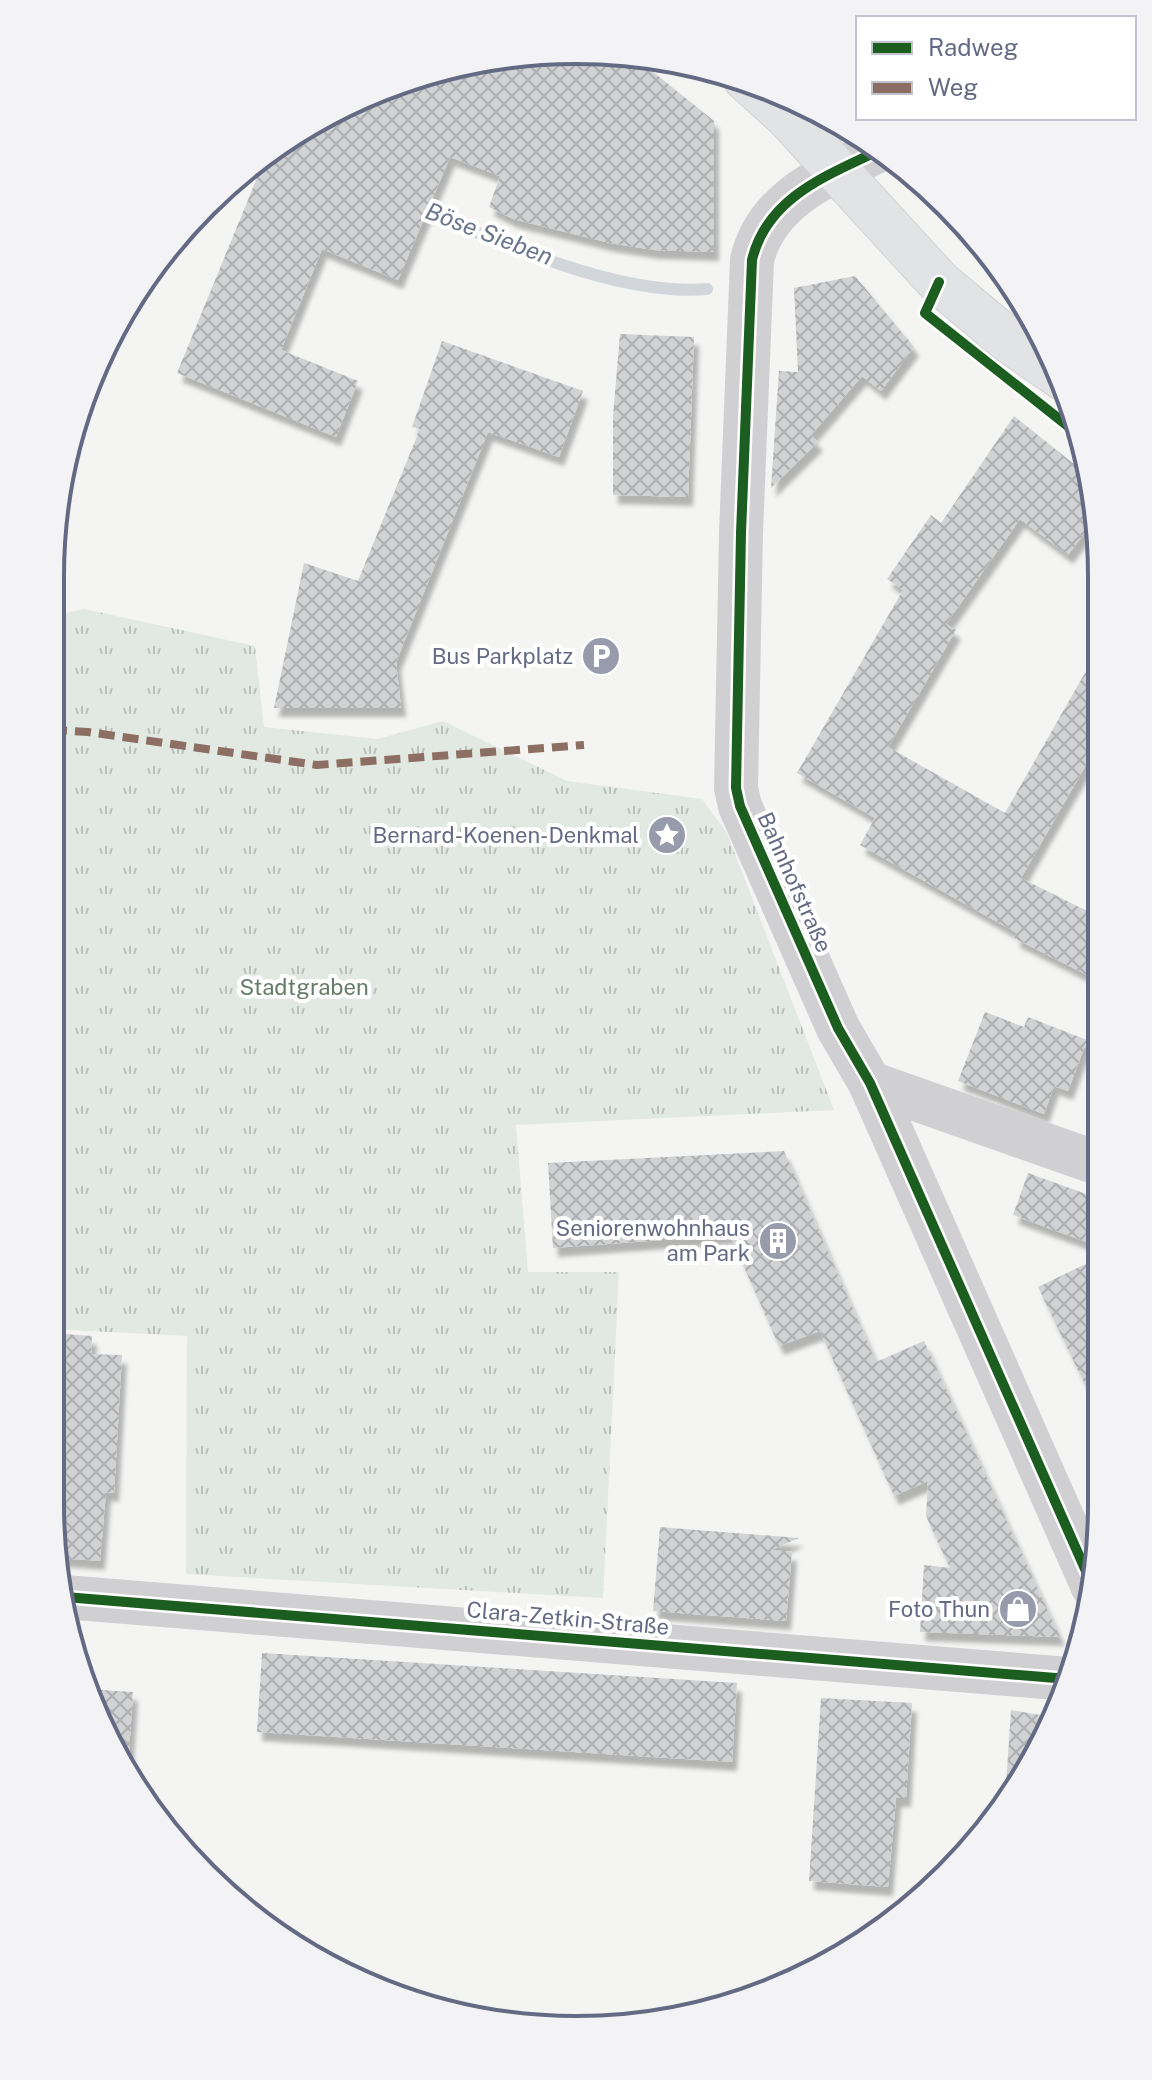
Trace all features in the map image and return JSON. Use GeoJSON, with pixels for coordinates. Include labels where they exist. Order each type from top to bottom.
{"type":"FeatureCollection","features":[{"type":"Feature","properties":{"kind":"street"},"geometry":{"type":"LineString","coordinates":[[775,104],[939,282],[1008,340],[1041,363]]}},
{"type":"Feature","properties":{"kind":"street","name":"Bahnhofstraße"},"geometry":{"type":"LineString","coordinates":[[868,156],[836,171],[777,210],[760,235],[752,260],[741,533],[736,788],[740,806],[838,1028],[870,1083],[1084,1567]]}},
{"type":"Feature","properties":{"kind":"street"},"geometry":{"type":"LineString","coordinates":[[870,1083],[1088,1160]]}},
{"type":"Feature","properties":{"kind":"street","name":"Clara-Zetkin-Straße"},"geometry":{"type":"LineString","coordinates":[[73,1598],[1057,1678]]}},
{"type":"Feature","properties":{"kind":"green space","name":"Stadtgraben"},"geometry":{"type":"Polygon","coordinates":[[[84,609],[255,646],[264,727],[378,739],[443,721],[567,781],[702,799],[727,833],[834,1110],[516,1125],[528,1272],[619,1272],[603,1598],[186,1574],[187,1336],[64,1330],[64,613],[84,609]]]}},
{"type":"Feature","properties":{"kind":"building"},"geometry":{"type":"Polygon","coordinates":[[[576,64],[650,69],[714,121],[714,252],[654,250],[610,243],[513,219],[489,207],[500,176],[450,157],[398,280],[322,249],[281,350],[358,381],[336,437],[177,373],[258,175],[292,150],[350,117],[443,81],[509,68],[576,64]]]}},
{"type":"Feature","properties":{"kind":"building"},"geometry":{"type":"Polygon","coordinates":[[[855,276],[914,347],[881,391],[862,376],[811,435],[818,442],[771,488],[779,371],[798,372],[794,288],[855,276]]]}},
{"type":"Feature","properties":{"kind":"building"},"geometry":{"type":"Polygon","coordinates":[[[620,334],[694,337],[688,497],[613,495],[613,416],[620,334]]]}},
{"type":"Feature","properties":{"kind":"building"},"geometry":{"type":"Polygon","coordinates":[[[442,341],[583,391],[559,457],[488,432],[396,662],[401,708],[274,708],[304,563],[358,581],[420,429],[412,427],[442,341]]]}},
{"type":"Feature","properties":{"kind":"building"},"geometry":{"type":"Polygon","coordinates":[[[1014,416],[1076,465],[1086,531],[1068,555],[1020,519],[946,624],[956,630],[888,747],[1005,813],[1088,668],[1088,761],[1021,878],[1088,912],[1088,975],[1014,938],[1017,933],[860,845],[875,818],[797,773],[903,590],[887,579],[931,515],[941,523],[1014,416]]]}},
{"type":"Feature","properties":{"kind":"building"},"geometry":{"type":"Polygon","coordinates":[[[985,1012],[1024,1027],[1028,1017],[1087,1040],[1068,1091],[1054,1086],[1044,1114],[958,1081],[985,1012]]]}},
{"type":"Feature","properties":{"kind":"building"},"geometry":{"type":"Polygon","coordinates":[[[784,1151],[876,1362],[924,1341],[1060,1637],[920,1632],[924,1565],[950,1568],[926,1516],[928,1481],[894,1496],[820,1331],[779,1346],[730,1235],[553,1248],[548,1163],[784,1151]]]}},
{"type":"Feature","properties":{"kind":"building"},"geometry":{"type":"Polygon","coordinates":[[[1028,1173],[1088,1195],[1088,1243],[1013,1215],[1028,1173]]]}},
{"type":"Feature","properties":{"kind":"building"},"geometry":{"type":"Polygon","coordinates":[[[1088,1263],[1088,1391],[1038,1287],[1088,1263]]]}},
{"type":"Feature","properties":{"kind":"building"},"geometry":{"type":"Polygon","coordinates":[[[64,1334],[92,1336],[91,1354],[122,1355],[114,1493],[106,1492],[100,1561],[67,1559],[64,1334]]]}},
{"type":"Feature","properties":{"kind":"building"},"geometry":{"type":"Polygon","coordinates":[[[660,1527],[799,1538],[771,1550],[792,1552],[786,1621],[653,1611],[660,1527]]]}},
{"type":"Feature","properties":{"kind":"building"},"geometry":{"type":"Polygon","coordinates":[[[262,1653],[737,1683],[732,1762],[257,1732],[262,1653]]]}},
{"type":"Feature","properties":{"kind":"building"},"geometry":{"type":"Polygon","coordinates":[[[99,1690],[133,1692],[129,1752],[99,1690]]]}},
{"type":"Feature","properties":{"kind":"building"},"geometry":{"type":"Polygon","coordinates":[[[821,1698],[912,1703],[906,1798],[896,1798],[888,1887],[809,1881],[821,1698]]]}},
{"type":"Feature","properties":{"kind":"building"},"geometry":{"type":"Polygon","coordinates":[[[1011,1710],[1042,1715],[1019,1760],[1006,1781],[1011,1710]]]}},
{"type":"Feature","properties":{"kind":"waterway","name":"Böse Sieben"},"geometry":{"type":"LineString","coordinates":[[415,205],[558,264],[636,284],[672,289],[707,289]]}},
{"type":"Feature","properties":{"kind":"marked path"},"geometry":{"type":"LineString","coordinates":[[64,731],[317,765],[584,745]]}},
{"type":"Feature","properties":{"kind":"cycle path"},"geometry":{"type":"LineString","coordinates":[[868,156],[821,179],[785,204],[760,238],[752,260],[741,533],[736,788],[740,806],[838,1028],[870,1083],[1084,1567]]}},
{"type":"Feature","properties":{"kind":"cycle path"},"geometry":{"type":"LineString","coordinates":[[939,282],[925,313],[1065,424]]}},
{"type":"Feature","properties":{"kind":"cycle path"},"geometry":{"type":"LineString","coordinates":[[73,1598],[1057,1678]]}},
{"type":"Feature","properties":{"kind":"place","name":"Bus Parkplatz"},"geometry":{"type":"Point","coordinates":[601,656]}},
{"type":"Feature","properties":{"kind":"place","name":"Bernard-Koenen-Denkmal"},"geometry":{"type":"Point","coordinates":[667,835]}},
{"type":"Feature","properties":{"kind":"place","name":"Seniorenwohnhaus am Park"},"geometry":{"type":"Point","coordinates":[778,1241]}},
{"type":"Feature","properties":{"kind":"place","name":"Foto Thun"},"geometry":{"type":"Point","coordinates":[1018,1609]}}]}
